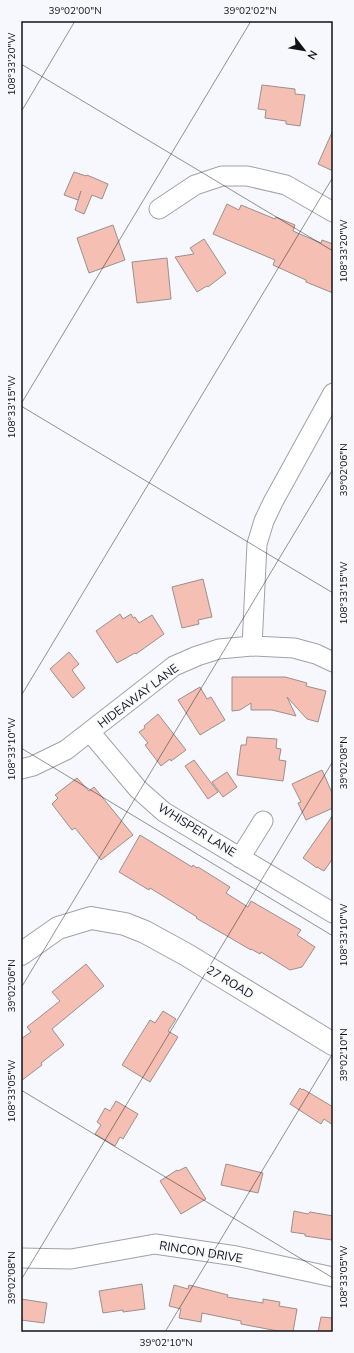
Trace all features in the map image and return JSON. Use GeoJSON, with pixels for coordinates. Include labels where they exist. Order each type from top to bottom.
{"type":"FeatureCollection","features":[{"type":"Feature","properties":{"kind":"street"},"geometry":{"type":"LineString","coordinates":[[159,209],[196,185],[222,176],[247,176],[286,185],[333,212]]}},
{"type":"Feature","properties":{"kind":"street"},"geometry":{"type":"LineString","coordinates":[[252,646],[258,544],[264,521],[333,393]]}},
{"type":"Feature","properties":{"kind":"street","name":"HIDEAWAY LANE"},"geometry":{"type":"LineString","coordinates":[[21,769],[33,766],[66,750],[174,666],[197,656],[219,649],[252,646],[294,648],[316,654],[333,662]]}},
{"type":"Feature","properties":{"kind":"street","name":"WHISPER LANE"},"geometry":{"type":"LineString","coordinates":[[90,732],[138,789],[164,812],[333,913]]}},
{"type":"Feature","properties":{"kind":"street","name":"WHISPER LANE"},"geometry":{"type":"LineString","coordinates":[[240,858],[263,820]]}},
{"type":"Feature","properties":{"kind":"street","name":"27 ROAD"},"geometry":{"type":"LineString","coordinates":[[21,954],[58,928],[91,918],[125,924],[146,932],[187,955],[333,1044]]}},
{"type":"Feature","properties":{"kind":"street","name":"RINCON DRIVE"},"geometry":{"type":"LineString","coordinates":[[21,1258],[71,1259],[154,1244],[236,1256],[333,1277]]}},
{"type":"Feature","properties":{"kind":"building"},"geometry":{"type":"Polygon","coordinates":[[[262,85],[295,89],[295,94],[305,95],[300,126],[286,124],[286,121],[265,118],[266,110],[258,109],[262,85]]]}},
{"type":"Feature","properties":{"kind":"building"},"geometry":{"type":"Polygon","coordinates":[[[333,130],[333,171],[318,164],[333,130]]]}},
{"type":"Feature","properties":{"kind":"building"},"geometry":{"type":"Polygon","coordinates":[[[74,172],[87,175],[108,184],[102,199],[92,195],[84,214],[75,210],[81,191],[78,200],[64,195],[74,172]]]}},
{"type":"Feature","properties":{"kind":"building"},"geometry":{"type":"Polygon","coordinates":[[[227,204],[239,210],[241,205],[275,219],[276,217],[295,225],[293,231],[321,243],[322,240],[333,244],[333,293],[306,282],[306,280],[273,265],[275,260],[213,234],[227,204]]]}},
{"type":"Feature","properties":{"kind":"building"},"geometry":{"type":"Polygon","coordinates":[[[113,225],[125,260],[89,273],[77,238],[113,225]]]}},
{"type":"Feature","properties":{"kind":"building"},"geometry":{"type":"Polygon","coordinates":[[[204,239],[226,273],[208,287],[207,286],[197,292],[175,257],[194,254],[190,248],[204,239]]]}},
{"type":"Feature","properties":{"kind":"building"},"geometry":{"type":"Polygon","coordinates":[[[167,258],[171,299],[137,303],[132,262],[167,258]]]}},
{"type":"Feature","properties":{"kind":"building"},"geometry":{"type":"Polygon","coordinates":[[[203,579],[212,617],[198,620],[199,624],[182,628],[172,587],[203,579]]]}},
{"type":"Feature","properties":{"kind":"building"},"geometry":{"type":"Polygon","coordinates":[[[120,614],[123,619],[131,614],[139,623],[152,615],[164,634],[136,654],[135,653],[117,663],[96,631],[120,614]]]}},
{"type":"Feature","properties":{"kind":"building"},"geometry":{"type":"Polygon","coordinates":[[[69,652],[79,664],[72,670],[85,688],[73,698],[50,669],[69,652]]]}},
{"type":"Feature","properties":{"kind":"building"},"geometry":{"type":"Polygon","coordinates":[[[232,677],[285,677],[307,683],[306,686],[326,691],[318,722],[307,719],[287,697],[296,716],[272,710],[251,710],[251,703],[240,710],[232,711],[232,677]]]}},
{"type":"Feature","properties":{"kind":"building"},"geometry":{"type":"Polygon","coordinates":[[[200,687],[207,699],[211,697],[225,720],[200,735],[178,700],[200,687]]]}},
{"type":"Feature","properties":{"kind":"building"},"geometry":{"type":"Polygon","coordinates":[[[158,714],[186,750],[161,766],[145,745],[148,743],[139,732],[145,728],[144,726],[158,714]]]}},
{"type":"Feature","properties":{"kind":"building"},"geometry":{"type":"Polygon","coordinates":[[[247,737],[277,739],[276,748],[281,749],[279,760],[286,761],[283,781],[237,775],[241,745],[246,745],[247,737]]]}},
{"type":"Feature","properties":{"kind":"building"},"geometry":{"type":"Polygon","coordinates":[[[194,760],[218,792],[208,799],[185,766],[194,760]]]}},
{"type":"Feature","properties":{"kind":"building"},"geometry":{"type":"Polygon","coordinates":[[[322,770],[333,795],[333,808],[306,820],[298,803],[301,802],[292,784],[322,770]]]}},
{"type":"Feature","properties":{"kind":"building"},"geometry":{"type":"Polygon","coordinates":[[[227,772],[237,787],[223,797],[212,782],[227,772]]]}},
{"type":"Feature","properties":{"kind":"building"},"geometry":{"type":"Polygon","coordinates":[[[77,778],[89,791],[94,787],[133,835],[101,860],[75,828],[72,830],[52,804],[58,798],[55,795],[77,778]]]}},
{"type":"Feature","properties":{"kind":"building"},"geometry":{"type":"Polygon","coordinates":[[[333,815],[333,858],[324,871],[303,858],[333,815]]]}},
{"type":"Feature","properties":{"kind":"building"},"geometry":{"type":"Polygon","coordinates":[[[140,835],[192,867],[193,865],[197,868],[198,867],[230,887],[226,893],[248,907],[251,901],[301,930],[297,935],[315,947],[302,967],[290,970],[261,952],[260,954],[251,950],[196,918],[197,917],[150,888],[149,890],[119,872],[140,835]]]}},
{"type":"Feature","properties":{"kind":"building"},"geometry":{"type":"Polygon","coordinates":[[[86,964],[104,986],[52,1029],[64,1045],[41,1063],[42,1065],[21,1081],[21,1039],[31,1032],[27,1027],[60,1001],[52,992],[86,964]]]}},
{"type":"Feature","properties":{"kind":"building"},"geometry":{"type":"Polygon","coordinates":[[[163,1011],[176,1019],[168,1031],[178,1037],[150,1082],[122,1065],[150,1020],[155,1023],[163,1011]]]}},
{"type":"Feature","properties":{"kind":"building"},"geometry":{"type":"Polygon","coordinates":[[[300,1088],[333,1107],[333,1125],[324,1119],[321,1124],[290,1104],[300,1088]]]}},
{"type":"Feature","properties":{"kind":"building"},"geometry":{"type":"Polygon","coordinates":[[[116,1101],[138,1114],[123,1139],[120,1137],[115,1146],[95,1134],[101,1125],[97,1122],[105,1108],[110,1111],[116,1101]]]}},
{"type":"Feature","properties":{"kind":"building"},"geometry":{"type":"Polygon","coordinates":[[[226,1164],[263,1173],[258,1193],[221,1185],[226,1164]]]}},
{"type":"Feature","properties":{"kind":"building"},"geometry":{"type":"Polygon","coordinates":[[[186,1167],[206,1199],[181,1214],[160,1181],[177,1170],[178,1171],[186,1167]]]}},
{"type":"Feature","properties":{"kind":"building"},"geometry":{"type":"Polygon","coordinates":[[[294,1211],[333,1216],[332,1240],[305,1236],[305,1234],[291,1232],[294,1211]]]}},
{"type":"Feature","properties":{"kind":"building"},"geometry":{"type":"Polygon","coordinates":[[[142,1284],[145,1309],[103,1313],[99,1291],[142,1284]]]}},
{"type":"Feature","properties":{"kind":"building"},"geometry":{"type":"Polygon","coordinates":[[[174,1285],[188,1289],[189,1285],[228,1295],[227,1297],[263,1303],[263,1299],[280,1302],[279,1306],[297,1309],[293,1332],[283,1332],[241,1324],[241,1321],[202,1313],[201,1322],[179,1318],[181,1309],[169,1306],[174,1285]]]}},
{"type":"Feature","properties":{"kind":"building"},"geometry":{"type":"Polygon","coordinates":[[[21,1299],[47,1303],[44,1323],[21,1320],[21,1299]]]}},
{"type":"Feature","properties":{"kind":"building"},"geometry":{"type":"Polygon","coordinates":[[[321,1317],[333,1318],[333,1332],[318,1332],[321,1317]]]}}]}
